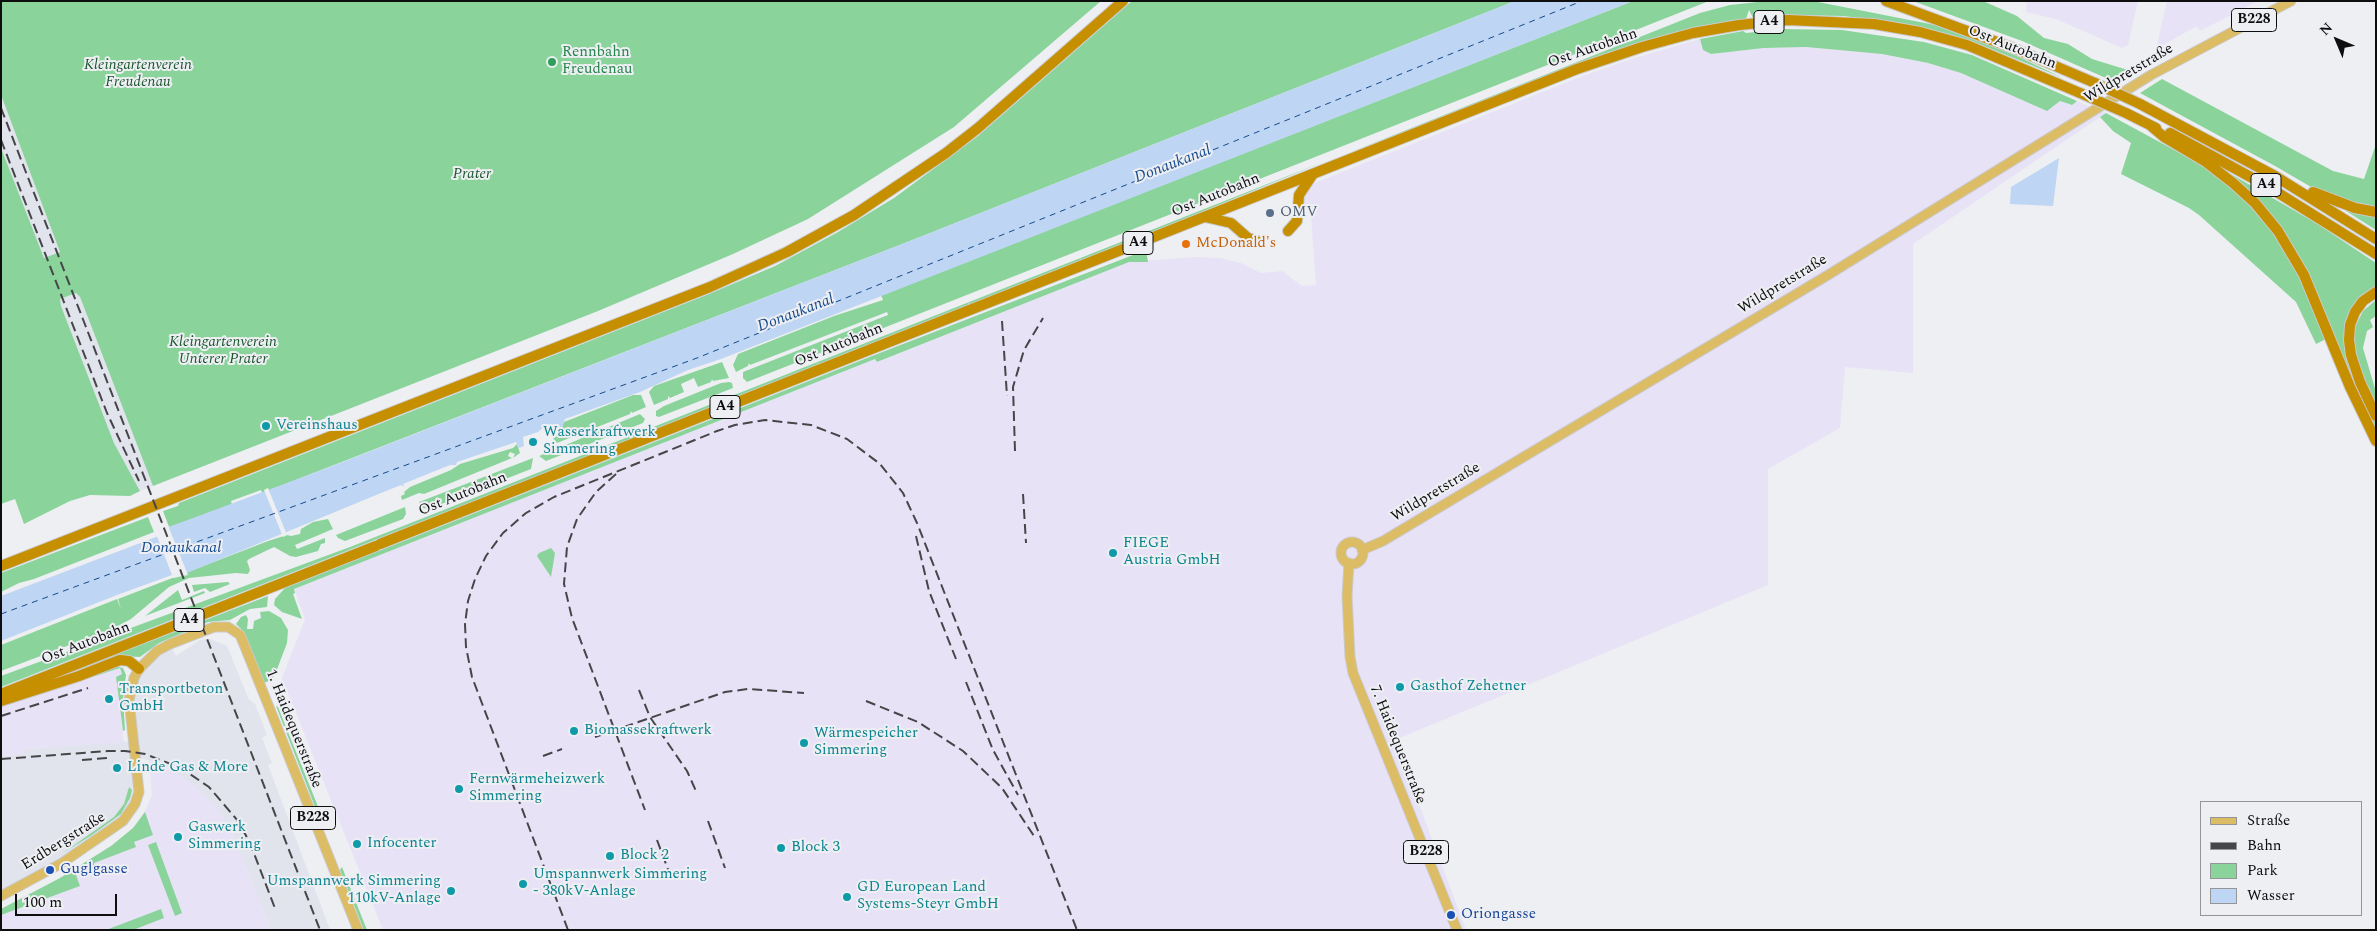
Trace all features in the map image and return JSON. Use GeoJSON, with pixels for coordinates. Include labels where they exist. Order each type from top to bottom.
{"type":"FeatureCollection","features":[{"type":"Feature","properties":{"kind":"highway"},"geometry":{"type":"LineString","coordinates":[[1,566],[710,287],[787,252],[854,215],[978,128],[1123,1]]}},
{"type":"Feature","properties":{"kind":"highway","name":"Ost Autobahn"},"geometry":{"type":"LineString","coordinates":[[1886,1],[2013,48],[2095,83],[2140,104],[2275,176]]}},
{"type":"Feature","properties":{"kind":"highway","name":"Ost Autobahn"},"geometry":{"type":"LineString","coordinates":[[1,694],[1576,69],[1692,33],[1739,25],[1788,20],[1874,24],[1920,32],[1967,45],[2080,93],[2151,126]]}},
{"type":"Feature","properties":{"kind":"highway"},"geometry":{"type":"LineString","coordinates":[[2151,126],[2164,137],[2206,162],[2233,183],[2255,203],[2278,231],[2304,276],[2350,386],[2376,441]]}},
{"type":"Feature","properties":{"kind":"highway","name":"A4"},"geometry":{"type":"LineString","coordinates":[[2151,126],[2167,132],[2267,186],[2376,254]]}},
{"type":"Feature","properties":{"kind":"highway"},"geometry":{"type":"LineString","coordinates":[[1288,230],[1297,221],[1299,195],[1314,173]]}},
{"type":"Feature","properties":{"kind":"highway"},"geometry":{"type":"LineString","coordinates":[[2275,176],[2322,197],[2376,212]]}},
{"type":"Feature","properties":{"kind":"highway","name":"A4"},"geometry":{"type":"LineString","coordinates":[[2275,176],[2376,239]]}},
{"type":"Feature","properties":{"kind":"highway"},"geometry":{"type":"LineString","coordinates":[[1205,217],[1231,223],[1244,241],[1259,242]]}},
{"type":"Feature","properties":{"kind":"highway"},"geometry":{"type":"LineString","coordinates":[[2376,292],[2363,302],[2355,312],[2350,325],[2349,340],[2351,355],[2360,382],[2376,416]]}},
{"type":"Feature","properties":{"kind":"highway"},"geometry":{"type":"LineString","coordinates":[[1,701],[79,676],[120,660],[129,661],[139,669]]}},
{"type":"Feature","properties":{"kind":"main road","name":"Wildpretstraße"},"geometry":{"type":"LineString","coordinates":[[1362,550],[1383,541],[1828,275],[2151,75],[2291,1]]}},
{"type":"Feature","properties":{"kind":"main road","name":"7. Haidequerstraße"},"geometry":{"type":"LineString","coordinates":[[1362,550],[1354,542],[1345,544],[1341,554],[1344,561],[1349,563],[1347,596],[1350,657],[1353,673],[1457,930]]}},
{"type":"Feature","properties":{"kind":"main road"},"geometry":{"type":"LineString","coordinates":[[1349,563],[1359,561],[1362,550]]}},
{"type":"Feature","properties":{"kind":"main road","name":"Erdbergstraße"},"geometry":{"type":"LineString","coordinates":[[1,896],[62,863],[110,831],[131,812],[137,799],[139,783],[129,700],[134,678],[139,669],[157,651],[214,627],[228,627]]}},
{"type":"Feature","properties":{"kind":"main road","name":"1. Haidequerstraße"},"geometry":{"type":"LineString","coordinates":[[228,627],[240,635],[245,646],[358,930]]}},
{"type":"Feature","properties":{"kind":"shaded area"},"geometry":{"type":"Polygon","coordinates":[[[2027,1],[2138,1],[2128,45],[2122,48],[2056,19],[2026,12],[2027,1]]]}},
{"type":"Feature","properties":{"kind":"shaded area"},"geometry":{"type":"Polygon","coordinates":[[[2167,1],[2258,1],[2200,31],[2197,26],[2156,49],[2167,1]]]}},
{"type":"Feature","properties":{"kind":"shaded area"},"geometry":{"type":"Polygon","coordinates":[[[1700,39],[1702,48],[1711,54],[1764,48],[1806,47],[1882,54],[1928,63],[1961,73],[2047,110],[2060,101],[2071,105],[2077,101],[2106,113],[1913,244],[1913,373],[1845,367],[1840,428],[1768,469],[1768,585],[1395,740],[1466,930],[383,930],[282,678],[305,619],[294,589],[876,358],[878,362],[1129,262],[1196,257],[1220,258],[1241,263],[1261,273],[1282,271],[1302,286],[1316,285],[1311,217],[1303,200],[1312,184],[1580,77],[1631,59],[1700,39]]]}},
{"type":"Feature","properties":{"kind":"shaded area"},"geometry":{"type":"Polygon","coordinates":[[[1,95],[60,252],[44,258],[1,148],[1,95]]]}},
{"type":"Feature","properties":{"kind":"shaded area"},"geometry":{"type":"Polygon","coordinates":[[[76,293],[80,297],[153,486],[140,491],[114,443],[61,306],[60,299],[76,293]]]}},
{"type":"Feature","properties":{"kind":"shaded area"},"geometry":{"type":"Polygon","coordinates":[[[210,639],[227,646],[249,700],[255,704],[267,735],[262,738],[272,763],[268,765],[330,930],[271,930],[230,827],[171,769],[149,760],[136,758],[139,792],[123,821],[1,896],[1,756],[23,754],[26,749],[133,741],[129,709],[134,678],[170,644],[176,656],[200,640],[210,639]]]}},
{"type":"Feature","properties":{"kind":"shaded area"},"geometry":{"type":"Polygon","coordinates":[[[120,668],[122,674],[116,677],[124,742],[27,749],[23,754],[1,756],[1,707],[120,668]]]}},
{"type":"Feature","properties":{"kind":"shaded area","name":"Gaswerk Simmering"},"geometry":{"type":"Polygon","coordinates":[[[149,760],[171,769],[195,786],[214,805],[230,827],[271,930],[1,930],[1,909],[60,878],[111,846],[134,828],[152,795],[149,760]]]}},
{"type":"Feature","properties":{"kind":"green space","name":"Prater"},"geometry":{"type":"Polygon","coordinates":[[[1,1],[1101,1],[954,127],[808,219],[733,254],[598,311],[153,486],[80,297],[76,293],[60,299],[61,306],[114,443],[140,491],[130,496],[90,495],[70,501],[24,524],[15,499],[1,504],[1,148],[44,258],[60,252],[1,95],[1,1]]]}},
{"type":"Feature","properties":{"kind":"green space"},"geometry":{"type":"Polygon","coordinates":[[[1132,1],[1515,1],[915,239],[262,493],[261,490],[231,501],[232,505],[169,527],[163,511],[178,506],[179,503],[709,294],[775,266],[838,232],[894,198],[978,136],[1132,1]]]}},
{"type":"Feature","properties":{"kind":"green space"},"geometry":{"type":"Polygon","coordinates":[[[1633,1],[1709,1],[747,382],[743,378],[743,372],[888,315],[887,312],[750,365],[749,363],[748,366],[736,372],[733,365],[738,354],[834,316],[883,300],[881,295],[1633,1]]]}},
{"type":"Feature","properties":{"kind":"green space"},"geometry":{"type":"Polygon","coordinates":[[[1767,1],[1813,1],[1935,25],[2015,55],[2063,78],[1979,44],[1913,26],[1844,16],[1785,15],[1753,18],[1749,10],[1746,19],[1662,36],[1586,61],[1341,156],[1700,13],[1730,5],[1767,1]]]}},
{"type":"Feature","properties":{"kind":"green space"},"geometry":{"type":"Polygon","coordinates":[[[1913,1],[1983,1],[2017,16],[2044,38],[2068,44],[2092,59],[2131,71],[2131,75],[2108,79],[2022,41],[1913,1]]]}},
{"type":"Feature","properties":{"kind":"green space"},"geometry":{"type":"Polygon","coordinates":[[[1784,29],[1842,30],[1924,42],[1972,55],[2077,101],[2072,105],[2060,101],[2047,111],[1961,73],[1928,63],[1882,54],[1806,47],[1764,48],[1711,54],[1703,50],[1700,39],[1743,31],[1746,33],[1784,29]]]}},
{"type":"Feature","properties":{"kind":"green space"},"geometry":{"type":"Polygon","coordinates":[[[2162,79],[2333,171],[2364,179],[2376,144],[2376,209],[2361,207],[2318,191],[2140,93],[2162,79]]]}},
{"type":"Feature","properties":{"kind":"green space"},"geometry":{"type":"Polygon","coordinates":[[[2106,113],[2202,165],[2227,182],[2244,199],[2277,238],[2298,271],[2326,339],[2316,344],[2296,302],[2199,215],[2189,208],[2121,174],[2131,143],[2113,131],[2100,117],[2106,113]]]}},
{"type":"Feature","properties":{"kind":"green space"},"geometry":{"type":"Polygon","coordinates":[[[1323,162],[1082,261],[1080,259],[1080,262],[1052,273],[1050,271],[1050,273],[1017,287],[1016,285],[1016,287],[971,305],[968,303],[969,306],[963,308],[961,306],[962,308],[819,365],[817,363],[817,366],[1,687],[1,676],[350,547],[1323,162]]]}},
{"type":"Feature","properties":{"kind":"green space"},"geometry":{"type":"Polygon","coordinates":[[[2231,174],[2316,223],[2376,263],[2376,290],[2349,319],[2362,393],[2376,423],[2376,432],[2314,289],[2262,205],[2231,174]]]}},
{"type":"Feature","properties":{"kind":"green space"},"geometry":{"type":"Polygon","coordinates":[[[2346,211],[2376,215],[2376,230],[2346,211]]]}},
{"type":"Feature","properties":{"kind":"green space"},"geometry":{"type":"Polygon","coordinates":[[[1146,250],[1148,262],[1129,262],[877,362],[875,359],[294,589],[295,593],[293,594],[302,619],[282,612],[274,605],[275,599],[285,588],[1146,250]]]}},
{"type":"Feature","properties":{"kind":"green space"},"geometry":{"type":"Polygon","coordinates":[[[2376,300],[2376,316],[2370,320],[2373,327],[2367,331],[2363,348],[2376,392],[2376,407],[2363,378],[2354,349],[2355,327],[2363,311],[2376,300]]]}},
{"type":"Feature","properties":{"kind":"green space"},"geometry":{"type":"Polygon","coordinates":[[[722,362],[729,378],[713,381],[712,379],[711,382],[698,387],[694,378],[681,384],[684,392],[670,398],[668,396],[668,399],[654,405],[649,392],[654,386],[722,362]]]}},
{"type":"Feature","properties":{"kind":"green space"},"geometry":{"type":"Polygon","coordinates":[[[721,383],[732,383],[733,388],[659,417],[656,416],[656,411],[664,406],[721,383]]]}},
{"type":"Feature","properties":{"kind":"green space"},"geometry":{"type":"Polygon","coordinates":[[[633,395],[641,395],[646,407],[632,413],[631,411],[630,414],[557,443],[553,438],[559,435],[564,422],[633,395]]]}},
{"type":"Feature","properties":{"kind":"green space"},"geometry":{"type":"Polygon","coordinates":[[[640,414],[645,419],[643,423],[546,461],[539,456],[640,414]]]}},
{"type":"Feature","properties":{"kind":"green space"},"geometry":{"type":"Polygon","coordinates":[[[517,444],[520,453],[513,458],[515,454],[510,452],[508,456],[512,458],[424,494],[419,493],[402,500],[401,496],[410,487],[451,470],[460,464],[513,448],[517,444]]]}},
{"type":"Feature","properties":{"kind":"green space"},"geometry":{"type":"Polygon","coordinates":[[[533,458],[531,469],[429,509],[423,508],[419,502],[533,458]]]}},
{"type":"Feature","properties":{"kind":"green space"},"geometry":{"type":"Polygon","coordinates":[[[405,507],[406,514],[403,519],[345,541],[336,535],[405,507]]]}},
{"type":"Feature","properties":{"kind":"green space"},"geometry":{"type":"Polygon","coordinates":[[[148,517],[154,532],[34,579],[19,583],[1,592],[1,573],[148,517]]]}},
{"type":"Feature","properties":{"kind":"green space"},"geometry":{"type":"Polygon","coordinates":[[[328,519],[333,529],[295,545],[297,549],[325,538],[325,543],[321,544],[318,551],[296,557],[290,556],[274,547],[247,561],[250,570],[248,574],[236,573],[189,578],[169,587],[131,619],[112,629],[1,671],[1,645],[117,599],[121,609],[118,599],[268,541],[287,535],[300,534],[301,529],[313,522],[328,519]]]}},
{"type":"Feature","properties":{"kind":"green space"},"geometry":{"type":"Polygon","coordinates":[[[551,548],[555,553],[551,577],[537,556],[539,553],[551,548]]]}},
{"type":"Feature","properties":{"kind":"green space"},"geometry":{"type":"Polygon","coordinates":[[[228,582],[230,584],[210,592],[205,588],[194,592],[192,585],[228,582]]]}},
{"type":"Feature","properties":{"kind":"green space"},"geometry":{"type":"Polygon","coordinates":[[[178,590],[182,600],[204,591],[205,593],[145,616],[178,590]]]}},
{"type":"Feature","properties":{"kind":"green space"},"geometry":{"type":"Polygon","coordinates":[[[268,596],[267,607],[250,609],[230,620],[208,622],[159,643],[140,657],[120,656],[57,677],[268,596]]]}},
{"type":"Feature","properties":{"kind":"green space"},"geometry":{"type":"Polygon","coordinates":[[[269,611],[281,618],[288,630],[287,643],[276,672],[271,680],[264,683],[244,632],[236,624],[241,617],[246,615],[248,619],[247,629],[253,629],[254,621],[261,618],[260,612],[269,611]]]}},
{"type":"Feature","properties":{"kind":"green space"},"geometry":{"type":"Polygon","coordinates":[[[115,666],[123,668],[126,675],[123,699],[125,730],[123,731],[116,677],[122,674],[120,668],[1,707],[1,704],[115,666]]]}},
{"type":"Feature","properties":{"kind":"green space"},"geometry":{"type":"Polygon","coordinates":[[[276,706],[278,707],[323,819],[319,817],[276,706]]]}},
{"type":"Feature","properties":{"kind":"green space"},"geometry":{"type":"Polygon","coordinates":[[[129,787],[132,790],[130,798],[121,814],[63,853],[114,817],[124,804],[129,787]]]}},
{"type":"Feature","properties":{"kind":"green space"},"geometry":{"type":"Polygon","coordinates":[[[145,812],[153,835],[134,842],[136,847],[94,863],[95,868],[76,875],[80,886],[1,915],[1,909],[60,878],[111,846],[133,828],[145,812]]]}},
{"type":"Feature","properties":{"kind":"green space"},"geometry":{"type":"Polygon","coordinates":[[[156,842],[182,913],[175,916],[148,845],[156,842]]]}},
{"type":"Feature","properties":{"kind":"green space"},"geometry":{"type":"Polygon","coordinates":[[[342,867],[367,930],[364,930],[340,870],[342,867]]]}},
{"type":"Feature","properties":{"kind":"green space"},"geometry":{"type":"Polygon","coordinates":[[[161,909],[164,918],[133,930],[106,930],[161,909]]]}},
{"type":"Feature","properties":{"kind":"water","name":"Donaukanal"},"geometry":{"type":"Polygon","coordinates":[[[1515,1],[1633,1],[721,359],[688,370],[640,392],[565,419],[562,428],[547,435],[543,430],[546,425],[538,432],[523,437],[524,446],[519,448],[516,442],[457,462],[456,465],[450,465],[403,484],[404,487],[401,485],[187,573],[172,575],[117,595],[1,641],[1,596],[156,537],[169,527],[335,465],[915,239],[1515,1]]]}},
{"type":"Feature","properties":{"kind":"water"},"geometry":{"type":"Polygon","coordinates":[[[2059,158],[2053,206],[2010,204],[2011,187],[2059,158]]]}},
{"type":"Feature","properties":{"kind":"pier"},"geometry":{"type":"Polygon","coordinates":[[[268,488],[287,535],[283,537],[264,490],[268,488]]]}},
{"type":"Feature","properties":{"kind":"pier"},"geometry":{"type":"Polygon","coordinates":[[[168,525],[188,575],[173,578],[156,534],[168,525]]]}},
{"type":"Feature","properties":{"kind":"ferry route"},"geometry":{"type":"LineString","coordinates":[[1,614],[697,358],[1582,1]]}},
{"type":"Feature","properties":{"kind":"railway"},"geometry":{"type":"LineString","coordinates":[[1,108],[320,930]]}},
{"type":"Feature","properties":{"kind":"railway"},"geometry":{"type":"LineString","coordinates":[[1,140],[107,413],[139,481]]}},
{"type":"Feature","properties":{"kind":"railway"},"geometry":{"type":"LineString","coordinates":[[1015,451],[1013,387],[1024,350],[1043,318]]}},
{"type":"Feature","properties":{"kind":"railway"},"geometry":{"type":"LineString","coordinates":[[1002,321],[1007,396]]}},
{"type":"Feature","properties":{"kind":"railway"},"geometry":{"type":"LineString","coordinates":[[568,930],[472,677],[466,647],[465,624],[468,601],[475,579],[486,556],[503,533],[526,513],[554,497],[717,431],[735,425],[765,420],[811,425],[847,439],[880,464],[903,493],[917,523],[1077,930]]}},
{"type":"Feature","properties":{"kind":"railway"},"geometry":{"type":"LineString","coordinates":[[616,474],[596,492],[577,519],[567,547],[564,584],[572,618],[645,810]]}},
{"type":"Feature","properties":{"kind":"railway"},"geometry":{"type":"LineString","coordinates":[[1023,494],[1026,543]]}},
{"type":"Feature","properties":{"kind":"railway"},"geometry":{"type":"LineString","coordinates":[[916,536],[929,591],[956,659]]}},
{"type":"Feature","properties":{"kind":"railway"},"geometry":{"type":"LineString","coordinates":[[966,682],[993,750],[1018,795]]}},
{"type":"Feature","properties":{"kind":"railway"},"geometry":{"type":"LineString","coordinates":[[1,716],[88,688]]}},
{"type":"Feature","properties":{"kind":"railway"},"geometry":{"type":"LineString","coordinates":[[595,737],[725,692],[748,689],[804,693]]}},
{"type":"Feature","properties":{"kind":"railway"},"geometry":{"type":"LineString","coordinates":[[639,690],[650,717],[687,771],[696,791]]}},
{"type":"Feature","properties":{"kind":"railway"},"geometry":{"type":"LineString","coordinates":[[866,701],[918,722],[963,751],[1002,788],[1034,836]]}},
{"type":"Feature","properties":{"kind":"railway"},"geometry":{"type":"LineString","coordinates":[[543,756],[562,749]]}},
{"type":"Feature","properties":{"kind":"railway"},"geometry":{"type":"LineString","coordinates":[[1,759],[125,751],[145,754],[181,768],[209,787],[238,821],[250,843],[276,911]]}},
{"type":"Feature","properties":{"kind":"railway"},"geometry":{"type":"LineString","coordinates":[[82,760],[107,758]]}},
{"type":"Feature","properties":{"kind":"railway"},"geometry":{"type":"LineString","coordinates":[[708,821],[725,868]]}},
{"type":"Feature","properties":{"kind":"railway"},"geometry":{"type":"LineString","coordinates":[[657,840],[669,872]]}},
{"type":"Feature","properties":{"kind":"place","name":"Rennbahn Freudenau"},"geometry":{"type":"Point","coordinates":[552,62]}},
{"type":"Feature","properties":{"kind":"place","name":"OMV"},"geometry":{"type":"Point","coordinates":[1270,213]}},
{"type":"Feature","properties":{"kind":"place","name":"McDonald's"},"geometry":{"type":"Point","coordinates":[1186,244]}},
{"type":"Feature","properties":{"kind":"place","name":"Vereinshaus"},"geometry":{"type":"Point","coordinates":[266,426]}},
{"type":"Feature","properties":{"kind":"place","name":"Wasserkraftwerk Simmering"},"geometry":{"type":"Point","coordinates":[533,442]}},
{"type":"Feature","properties":{"kind":"place","name":"FIEGE Austria GmbH"},"geometry":{"type":"Point","coordinates":[1113,553]}},
{"type":"Feature","properties":{"kind":"place","name":"Gasthof Zehetner"},"geometry":{"type":"Point","coordinates":[1400,687]}},
{"type":"Feature","properties":{"kind":"place","name":"Transportbeton GmbH"},"geometry":{"type":"Point","coordinates":[109,699]}},
{"type":"Feature","properties":{"kind":"place","name":"Biomassekraftwerk"},"geometry":{"type":"Point","coordinates":[574,731]}},
{"type":"Feature","properties":{"kind":"place","name":"Wärmespeicher Simmering"},"geometry":{"type":"Point","coordinates":[804,743]}},
{"type":"Feature","properties":{"kind":"place","name":"Linde Gas & More"},"geometry":{"type":"Point","coordinates":[117,768]}},
{"type":"Feature","properties":{"kind":"place","name":"Fernwärmeheizwerk Simmering"},"geometry":{"type":"Point","coordinates":[459,789]}},
{"type":"Feature","properties":{"kind":"place","name":"Gaswerk Simmering"},"geometry":{"type":"Point","coordinates":[178,837]}},
{"type":"Feature","properties":{"kind":"place","name":"Infocenter"},"geometry":{"type":"Point","coordinates":[357,844]}},
{"type":"Feature","properties":{"kind":"place","name":"Block 3"},"geometry":{"type":"Point","coordinates":[781,848]}},
{"type":"Feature","properties":{"kind":"place","name":"Block 2"},"geometry":{"type":"Point","coordinates":[610,856]}},
{"type":"Feature","properties":{"kind":"place","name":"Guglgasse"},"geometry":{"type":"Point","coordinates":[50,870]}},
{"type":"Feature","properties":{"kind":"place","name":"Umspannwerk Simmering - 380kV-Anlage"},"geometry":{"type":"Point","coordinates":[523,884]}},
{"type":"Feature","properties":{"kind":"place","name":"Umspannwerk Simmering 110kV-Anlage"},"geometry":{"type":"Point","coordinates":[451,891]}},
{"type":"Feature","properties":{"kind":"place","name":"GD European Land Systems-Steyr GmbH"},"geometry":{"type":"Point","coordinates":[847,897]}},
{"type":"Feature","properties":{"kind":"place","name":"Oriongasse"},"geometry":{"type":"Point","coordinates":[1451,915]}},
{"type":"Feature","properties":{"kind":"park label","name":"Kleingartenverein Freudenau"},"geometry":{"type":"Point","coordinates":[138,74]}},
{"type":"Feature","properties":{"kind":"park label","name":"Kleingartenverein Unterer Prater"},"geometry":{"type":"Point","coordinates":[223,352]}}]}
